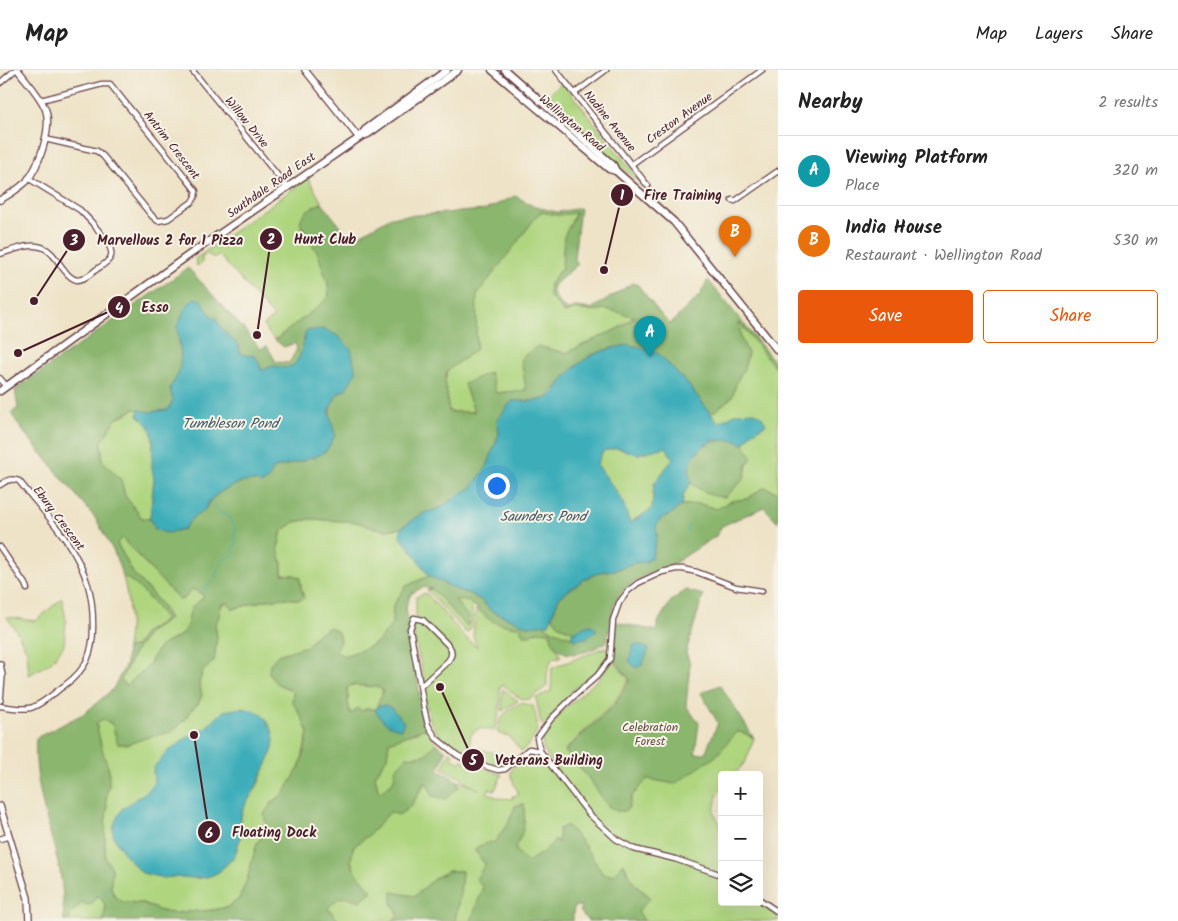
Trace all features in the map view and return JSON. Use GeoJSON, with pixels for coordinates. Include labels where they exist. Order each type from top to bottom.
{"type":"FeatureCollection","features":[{"type":"Feature","properties":{"kind":"main road","name":"Wellington Road"},"geometry":{"type":"LineString","coordinates":[[492,70],[609,169],[616,171]]}},
{"type":"Feature","properties":{"kind":"main road","name":"Wellington Road"},"geometry":{"type":"LineString","coordinates":[[505,70],[613,165],[616,171],[674,222],[778,351]]}},
{"type":"Feature","properties":{"kind":"main road","name":"Southdale Road East"},"geometry":{"type":"LineString","coordinates":[[359,138],[365,130],[443,71]]}},
{"type":"Feature","properties":{"kind":"main road","name":"Southdale Road East"},"geometry":{"type":"LineString","coordinates":[[2,389],[186,257],[458,71]]}},
{"type":"Feature","properties":{"kind":"street"},"geometry":{"type":"LineString","coordinates":[[0,83],[16,70],[46,110],[48,124],[40,156],[33,171],[26,182],[0,200]]}},
{"type":"Feature","properties":{"kind":"street","name":"Willow Drive"},"geometry":{"type":"LineString","coordinates":[[192,70],[287,187]]}},
{"type":"Feature","properties":{"kind":"street"},"geometry":{"type":"LineString","coordinates":[[305,70],[359,138]]}},
{"type":"Feature","properties":{"kind":"street","name":"Nadine Avenue"},"geometry":{"type":"LineString","coordinates":[[556,70],[648,186]]}},
{"type":"Feature","properties":{"kind":"street"},"geometry":{"type":"LineString","coordinates":[[575,93],[606,70]]}},
{"type":"Feature","properties":{"kind":"street","name":"Creston Avenue"},"geometry":{"type":"LineString","coordinates":[[632,164],[762,70]]}},
{"type":"Feature","properties":{"kind":"street","name":"Antrim Crescent"},"geometry":{"type":"LineString","coordinates":[[40,100],[102,84],[110,84],[181,171],[196,191],[195,197],[192,202],[168,219],[158,221],[97,151],[45,139]]}},
{"type":"Feature","properties":{"kind":"street"},"geometry":{"type":"LineString","coordinates":[[732,200],[735,201],[778,171]]}},
{"type":"Feature","properties":{"kind":"street"},"geometry":{"type":"LineString","coordinates":[[0,254],[31,245],[42,247],[50,252],[70,277],[78,280],[85,278],[105,264],[111,257],[112,251],[108,244],[80,210],[28,178]]}},
{"type":"Feature","properties":{"kind":"street"},"geometry":{"type":"LineString","coordinates":[[0,378],[2,389]]}},
{"type":"Feature","properties":{"kind":"street","name":"Ebury Crescent"},"geometry":{"type":"LineString","coordinates":[[0,485],[12,479],[19,481],[70,545],[89,587],[93,612],[90,651],[85,666],[79,674],[38,705],[29,709],[0,706]]}},
{"type":"Feature","properties":{"kind":"street"},"geometry":{"type":"LineString","coordinates":[[0,547],[27,589]]}},
{"type":"Feature","properties":{"kind":"street"},"geometry":{"type":"LineString","coordinates":[[718,874],[675,859],[634,849],[616,840],[589,814],[540,751],[537,738],[551,719],[597,676],[610,659],[613,620],[623,596],[633,587],[653,576],[676,569],[690,570],[736,587],[762,590]]}},
{"type":"Feature","properties":{"kind":"street"},"geometry":{"type":"LineString","coordinates":[[421,686],[433,673],[448,662],[451,651],[449,646],[423,620],[414,618],[410,629],[424,708],[428,725],[436,738],[457,756],[498,770],[511,764],[529,749],[540,751]]}},
{"type":"Feature","properties":{"kind":"street"},"geometry":{"type":"LineString","coordinates":[[0,664],[0,700]]}},
{"type":"Feature","properties":{"kind":"street"},"geometry":{"type":"LineString","coordinates":[[0,806],[28,898],[29,921]]}},
{"type":"Feature","properties":{"kind":"street"},"geometry":{"type":"LineString","coordinates":[[0,839],[9,836]]}},
{"type":"Feature","properties":{"kind":"street"},"geometry":{"type":"LineString","coordinates":[[763,902],[778,912]]}},
{"type":"Feature","properties":{"kind":"green space"},"geometry":{"type":"Polygon","coordinates":[[[562,82],[642,183],[663,200],[659,200],[608,157],[546,98],[562,82]]]}},
{"type":"Feature","properties":{"kind":"green space"},"geometry":{"type":"Polygon","coordinates":[[[308,178],[322,203],[312,207],[309,233],[328,284],[329,296],[275,340],[263,326],[274,317],[219,255],[214,258],[207,254],[202,257],[202,263],[197,266],[195,259],[308,178]]]}},
{"type":"Feature","properties":{"kind":"green space"},"geometry":{"type":"Polygon","coordinates":[[[515,196],[535,207],[558,212],[580,208],[574,258],[578,264],[553,286],[553,293],[567,310],[576,307],[591,309],[633,283],[638,285],[670,324],[700,295],[708,280],[778,366],[778,371],[739,322],[741,339],[748,353],[744,369],[737,381],[732,397],[711,414],[691,388],[659,354],[629,345],[611,348],[591,355],[568,374],[547,398],[532,401],[512,401],[497,420],[499,434],[487,467],[471,488],[440,508],[424,513],[401,528],[386,530],[356,522],[311,519],[295,522],[282,531],[278,548],[282,563],[282,574],[300,577],[304,598],[299,600],[286,598],[266,600],[232,609],[228,602],[221,605],[220,614],[215,625],[217,637],[214,661],[203,671],[199,683],[202,695],[198,704],[172,732],[128,744],[118,744],[112,724],[103,719],[96,723],[109,770],[109,785],[106,798],[105,858],[112,868],[111,887],[115,897],[123,902],[143,903],[158,910],[172,913],[228,907],[239,899],[247,880],[257,843],[267,829],[264,814],[272,803],[285,792],[300,766],[308,733],[292,701],[293,693],[276,683],[269,673],[270,664],[278,655],[307,646],[317,634],[330,627],[338,632],[340,640],[336,651],[343,656],[378,642],[392,624],[393,606],[406,586],[429,576],[481,600],[491,611],[528,626],[543,624],[551,630],[575,640],[583,627],[573,632],[560,626],[552,616],[558,600],[584,579],[603,571],[615,570],[633,563],[647,562],[652,557],[657,536],[656,527],[661,518],[670,515],[682,505],[700,504],[717,509],[731,501],[747,499],[765,487],[778,493],[778,522],[764,507],[722,526],[716,536],[670,566],[645,575],[630,584],[614,604],[607,642],[580,653],[565,653],[559,650],[553,643],[550,632],[537,631],[529,635],[523,635],[520,627],[492,621],[470,603],[460,599],[455,600],[469,618],[468,625],[466,626],[432,589],[423,587],[411,594],[406,606],[410,641],[426,728],[389,742],[387,757],[375,776],[379,793],[393,782],[396,768],[407,757],[425,755],[436,743],[446,751],[438,770],[458,781],[459,787],[446,799],[432,796],[430,788],[425,782],[411,806],[399,815],[390,812],[370,834],[353,847],[351,861],[355,871],[372,891],[360,901],[342,897],[332,904],[328,908],[339,921],[103,921],[105,907],[99,896],[95,897],[92,904],[88,905],[82,902],[70,915],[69,921],[64,921],[60,871],[43,805],[37,772],[36,738],[85,713],[113,689],[126,664],[127,648],[135,647],[146,631],[156,627],[165,618],[152,601],[134,583],[123,577],[114,552],[96,519],[22,430],[11,413],[18,408],[15,390],[188,268],[260,349],[267,346],[276,362],[289,363],[297,349],[295,343],[284,347],[275,340],[329,296],[328,284],[317,251],[308,241],[309,233],[304,230],[300,223],[303,215],[308,210],[322,203],[351,240],[391,217],[485,210],[515,196]],[[540,212],[477,295],[476,349],[447,371],[445,382],[449,412],[474,412],[464,384],[490,372],[496,393],[526,390],[521,358],[537,346],[566,353],[619,328],[635,317],[606,309],[590,311],[577,309],[564,313],[549,295],[550,284],[562,267],[564,237],[576,213],[558,215],[540,212]],[[201,300],[183,316],[177,326],[181,355],[179,373],[170,388],[173,401],[168,410],[148,412],[135,409],[124,414],[115,420],[101,443],[102,460],[121,480],[125,496],[142,518],[150,519],[156,530],[184,529],[192,518],[204,511],[210,501],[220,492],[241,482],[256,481],[274,468],[306,460],[308,457],[314,458],[327,450],[335,435],[330,409],[339,394],[346,389],[306,331],[301,352],[293,365],[285,368],[273,366],[261,370],[259,362],[240,354],[239,345],[219,325],[215,317],[211,316],[201,300]],[[122,538],[117,543],[133,573],[161,604],[169,619],[148,633],[133,655],[121,680],[126,686],[149,665],[159,647],[181,635],[187,626],[191,608],[204,597],[201,593],[192,589],[184,599],[179,600],[122,538]],[[351,685],[347,688],[351,714],[358,708],[362,711],[368,708],[375,710],[381,719],[384,705],[377,707],[383,691],[379,687],[351,685]]]}},
{"type":"Feature","properties":{"kind":"green space"},"geometry":{"type":"Polygon","coordinates":[[[540,211],[558,215],[576,212],[564,237],[562,267],[550,284],[549,295],[564,313],[577,309],[590,311],[606,309],[635,316],[619,328],[566,353],[526,390],[496,393],[464,384],[474,412],[449,412],[445,382],[447,371],[476,349],[476,295],[540,211]]]}},
{"type":"Feature","properties":{"kind":"green space"},"geometry":{"type":"Polygon","coordinates":[[[738,321],[778,371],[778,493],[765,487],[747,499],[731,501],[717,509],[700,504],[682,505],[684,493],[691,483],[701,490],[725,497],[744,479],[747,465],[752,457],[744,444],[752,433],[766,424],[737,413],[718,423],[711,414],[732,397],[737,381],[744,369],[748,353],[741,339],[738,321]]]}},
{"type":"Feature","properties":{"kind":"green space"},"geometry":{"type":"Polygon","coordinates":[[[135,409],[139,409],[138,415],[149,426],[152,433],[152,469],[154,477],[150,519],[142,518],[125,496],[121,480],[102,460],[101,443],[115,420],[135,409]]]}},
{"type":"Feature","properties":{"kind":"green space"},"geometry":{"type":"Polygon","coordinates":[[[733,440],[744,444],[752,457],[747,465],[744,479],[725,497],[707,493],[691,483],[689,468],[694,456],[702,447],[712,441],[733,440]]]}},
{"type":"Feature","properties":{"kind":"green space"},"geometry":{"type":"Polygon","coordinates":[[[666,447],[673,459],[654,484],[652,509],[629,523],[622,500],[597,464],[603,451],[617,448],[638,454],[666,447]]]}},
{"type":"Feature","properties":{"kind":"green space"},"geometry":{"type":"Polygon","coordinates":[[[311,519],[356,522],[386,530],[401,528],[400,537],[429,576],[406,586],[393,606],[392,624],[378,642],[343,656],[336,651],[340,640],[317,634],[307,646],[278,655],[281,686],[293,693],[308,733],[300,766],[285,792],[272,803],[267,829],[257,843],[247,880],[239,899],[228,907],[172,913],[158,910],[143,903],[123,902],[115,897],[111,887],[112,868],[105,858],[106,798],[109,785],[96,723],[103,719],[112,724],[118,744],[128,744],[149,737],[184,721],[190,711],[198,704],[202,695],[199,683],[203,671],[214,661],[217,637],[215,625],[221,606],[228,602],[233,609],[266,600],[286,598],[299,600],[304,598],[300,577],[282,574],[282,563],[278,548],[282,531],[295,522],[311,519]],[[252,710],[224,711],[205,728],[167,752],[155,766],[153,771],[154,782],[149,790],[122,809],[113,836],[129,860],[141,871],[168,877],[204,878],[217,873],[233,858],[239,843],[240,823],[245,804],[259,783],[273,743],[272,730],[269,724],[264,717],[252,710]]]}},
{"type":"Feature","properties":{"kind":"green space"},"geometry":{"type":"Polygon","coordinates":[[[122,538],[151,570],[184,599],[192,589],[201,593],[204,597],[191,608],[187,626],[181,635],[159,647],[149,665],[126,687],[121,680],[133,655],[148,633],[169,619],[161,604],[133,573],[117,543],[122,538]]]}},
{"type":"Feature","properties":{"kind":"green space"},"geometry":{"type":"Polygon","coordinates":[[[123,577],[134,583],[165,618],[156,627],[146,631],[135,647],[127,648],[129,612],[123,577]]]}},
{"type":"Feature","properties":{"kind":"green space"},"geometry":{"type":"Polygon","coordinates":[[[432,589],[466,626],[469,618],[454,601],[459,599],[472,603],[472,626],[468,632],[465,632],[427,590],[432,589]]]}},
{"type":"Feature","properties":{"kind":"green space","name":"Celebration Forest"},"geometry":{"type":"Polygon","coordinates":[[[686,590],[703,595],[686,652],[690,664],[686,706],[699,723],[695,754],[705,753],[718,723],[701,693],[720,685],[754,738],[737,732],[716,756],[675,784],[647,779],[632,796],[628,809],[616,811],[608,806],[587,776],[565,751],[615,704],[630,680],[613,658],[616,622],[656,631],[659,620],[671,601],[686,590]]]}},
{"type":"Feature","properties":{"kind":"green space"},"geometry":{"type":"Polygon","coordinates":[[[426,593],[464,636],[477,647],[473,636],[476,609],[492,620],[520,627],[529,635],[537,631],[550,632],[561,657],[552,658],[547,673],[547,686],[532,698],[520,698],[503,685],[500,687],[500,709],[494,731],[480,728],[471,734],[470,744],[463,751],[449,746],[439,736],[430,719],[413,629],[416,622],[416,597],[426,593]]]}},
{"type":"Feature","properties":{"kind":"green space"},"geometry":{"type":"Polygon","coordinates":[[[62,598],[66,620],[64,645],[51,662],[29,675],[27,652],[7,617],[36,621],[62,598]]]}},
{"type":"Feature","properties":{"kind":"green space"},"geometry":{"type":"Polygon","coordinates":[[[552,616],[560,626],[573,632],[571,637],[551,630],[543,624],[549,623],[552,616]]]}},
{"type":"Feature","properties":{"kind":"green space"},"geometry":{"type":"Polygon","coordinates":[[[606,647],[608,651],[607,661],[594,677],[591,675],[570,692],[572,696],[543,725],[541,724],[536,698],[551,691],[552,668],[606,647]]]}},
{"type":"Feature","properties":{"kind":"green space"},"geometry":{"type":"Polygon","coordinates":[[[612,660],[629,679],[614,703],[565,751],[587,776],[628,809],[632,796],[647,778],[675,784],[728,742],[737,732],[754,738],[746,761],[737,771],[718,771],[718,794],[714,813],[718,820],[718,906],[763,906],[778,916],[778,921],[644,921],[638,911],[650,897],[634,883],[624,864],[613,875],[603,874],[555,840],[542,853],[529,861],[521,857],[515,848],[523,827],[523,804],[515,806],[509,822],[480,858],[485,864],[484,887],[471,921],[455,921],[462,871],[448,871],[435,878],[415,896],[392,903],[399,916],[392,921],[339,921],[328,908],[338,898],[348,897],[360,901],[371,891],[355,871],[351,861],[353,847],[370,834],[390,812],[411,806],[426,782],[432,796],[459,787],[458,781],[479,789],[442,768],[450,752],[453,754],[452,758],[459,763],[462,760],[502,775],[495,790],[489,789],[487,792],[498,798],[513,799],[512,796],[519,795],[511,775],[515,764],[533,752],[541,756],[551,767],[553,764],[542,744],[544,733],[567,707],[601,676],[612,660]]]}},
{"type":"Feature","properties":{"kind":"green space"},"geometry":{"type":"Polygon","coordinates":[[[351,685],[379,687],[383,691],[375,710],[368,708],[351,714],[347,688],[351,685]]]}},
{"type":"Feature","properties":{"kind":"green space"},"geometry":{"type":"Polygon","coordinates":[[[503,689],[518,701],[502,711],[503,689]]]}},
{"type":"Feature","properties":{"kind":"green space"},"geometry":{"type":"Polygon","coordinates":[[[521,703],[533,706],[537,720],[535,736],[522,752],[509,736],[497,732],[504,714],[521,703]]]}},
{"type":"Feature","properties":{"kind":"green space"},"geometry":{"type":"Polygon","coordinates":[[[426,728],[436,743],[425,755],[407,758],[397,768],[393,782],[379,794],[375,776],[387,757],[389,742],[426,728]]]}},
{"type":"Feature","properties":{"kind":"green space"},"geometry":{"type":"Polygon","coordinates":[[[479,748],[499,756],[501,764],[498,767],[492,767],[473,759],[471,757],[473,752],[479,748]]]}},
{"type":"Feature","properties":{"kind":"green space"},"geometry":{"type":"Polygon","coordinates":[[[524,804],[524,827],[515,848],[521,857],[529,861],[542,853],[555,840],[558,843],[559,829],[567,825],[582,842],[603,874],[613,875],[623,863],[633,882],[650,898],[638,911],[644,921],[588,921],[580,911],[581,906],[577,906],[574,908],[573,921],[471,921],[483,887],[476,879],[485,864],[475,851],[477,847],[490,842],[494,843],[509,822],[515,806],[524,804]]]}},
{"type":"Feature","properties":{"kind":"green space"},"geometry":{"type":"Polygon","coordinates":[[[448,871],[462,871],[455,921],[392,921],[399,916],[392,902],[392,892],[415,896],[435,878],[448,871]]]}},
{"type":"Feature","properties":{"kind":"green space"},"geometry":{"type":"Polygon","coordinates":[[[99,896],[105,908],[103,921],[69,921],[70,915],[82,902],[88,905],[91,904],[95,897],[99,896]]]}},
{"type":"Feature","properties":{"kind":"water","name":"Tumbleson Pond"},"geometry":{"type":"Polygon","coordinates":[[[195,298],[201,300],[211,316],[215,317],[225,332],[239,345],[240,354],[254,356],[259,362],[261,370],[273,366],[285,368],[293,365],[301,352],[306,331],[324,329],[338,336],[351,349],[356,372],[346,389],[337,394],[329,411],[335,435],[327,450],[314,458],[308,457],[306,460],[274,468],[268,480],[261,484],[256,481],[241,482],[220,492],[210,500],[204,511],[192,518],[184,529],[167,533],[156,530],[150,519],[154,478],[152,469],[152,433],[149,426],[138,415],[139,409],[148,412],[168,410],[173,401],[170,388],[179,373],[181,355],[177,326],[187,305],[195,298]]]}},
{"type":"Feature","properties":{"kind":"water","name":"Saunders Pond"},"geometry":{"type":"Polygon","coordinates":[[[629,345],[645,348],[659,354],[691,388],[718,423],[737,413],[755,412],[762,417],[766,424],[752,433],[744,444],[733,440],[712,441],[702,447],[694,456],[689,468],[691,483],[684,493],[682,505],[670,515],[661,518],[656,527],[657,536],[652,557],[646,562],[633,563],[615,570],[603,571],[584,579],[561,595],[549,624],[528,626],[491,611],[481,600],[429,576],[400,536],[401,528],[424,513],[440,508],[471,488],[487,467],[499,434],[497,420],[512,401],[535,401],[547,398],[553,394],[568,374],[581,362],[603,351],[629,345]],[[666,447],[638,454],[617,448],[603,451],[597,464],[622,500],[630,523],[652,509],[654,484],[673,459],[666,447]]]}},
{"type":"Feature","properties":{"kind":"water"},"geometry":{"type":"Polygon","coordinates":[[[591,625],[595,627],[596,631],[586,638],[575,640],[571,637],[573,632],[591,625]]]}},
{"type":"Feature","properties":{"kind":"water"},"geometry":{"type":"Polygon","coordinates":[[[637,644],[649,649],[642,665],[636,668],[629,661],[633,646],[637,644]]]}},
{"type":"Feature","properties":{"kind":"water"},"geometry":{"type":"Polygon","coordinates":[[[384,705],[390,707],[404,722],[401,729],[383,721],[375,710],[377,707],[384,705]]]}},
{"type":"Feature","properties":{"kind":"water"},"geometry":{"type":"Polygon","coordinates":[[[242,708],[259,712],[265,718],[273,732],[274,742],[266,766],[241,815],[240,839],[234,856],[219,872],[201,878],[164,878],[142,873],[126,856],[113,836],[113,827],[122,809],[149,790],[154,782],[153,771],[155,766],[167,752],[205,728],[224,711],[242,708]]]}},
{"type":"Feature","properties":{"kind":"waterway"},"geometry":{"type":"LineString","coordinates":[[201,593],[215,578],[222,560],[230,558],[235,554],[233,549],[236,543],[234,535],[236,530],[227,514],[222,515],[210,501]]}},
{"type":"Feature","properties":{"kind":"waterway"},"geometry":{"type":"LineString","coordinates":[[687,531],[688,525]]}},
{"type":"Feature","properties":{"kind":"waterway"},"geometry":{"type":"LineString","coordinates":[[100,897],[111,887]]}},
{"type":"Feature","properties":{"kind":"place","name":"India House"},"geometry":{"type":"Point","coordinates":[735,257]}},
{"type":"Feature","properties":{"kind":"place","name":"Fire Training"},"geometry":{"type":"Point","coordinates":[604,270]}},
{"type":"Feature","properties":{"kind":"place","name":"Marvellous 2 for 1 Pizza"},"geometry":{"type":"Point","coordinates":[34,301]}},
{"type":"Feature","properties":{"kind":"place","name":"Hunt Club"},"geometry":{"type":"Point","coordinates":[257,335]}},
{"type":"Feature","properties":{"kind":"place","name":"Esso"},"geometry":{"type":"Point","coordinates":[18,353]}},
{"type":"Feature","properties":{"kind":"place","name":"Viewing Platform"},"geometry":{"type":"Point","coordinates":[650,357]}},
{"type":"Feature","properties":{"kind":"place","name":"Veterans Building"},"geometry":{"type":"Point","coordinates":[440,687]}},
{"type":"Feature","properties":{"kind":"place","name":"Floating Dock"},"geometry":{"type":"Point","coordinates":[194,735]}}]}
